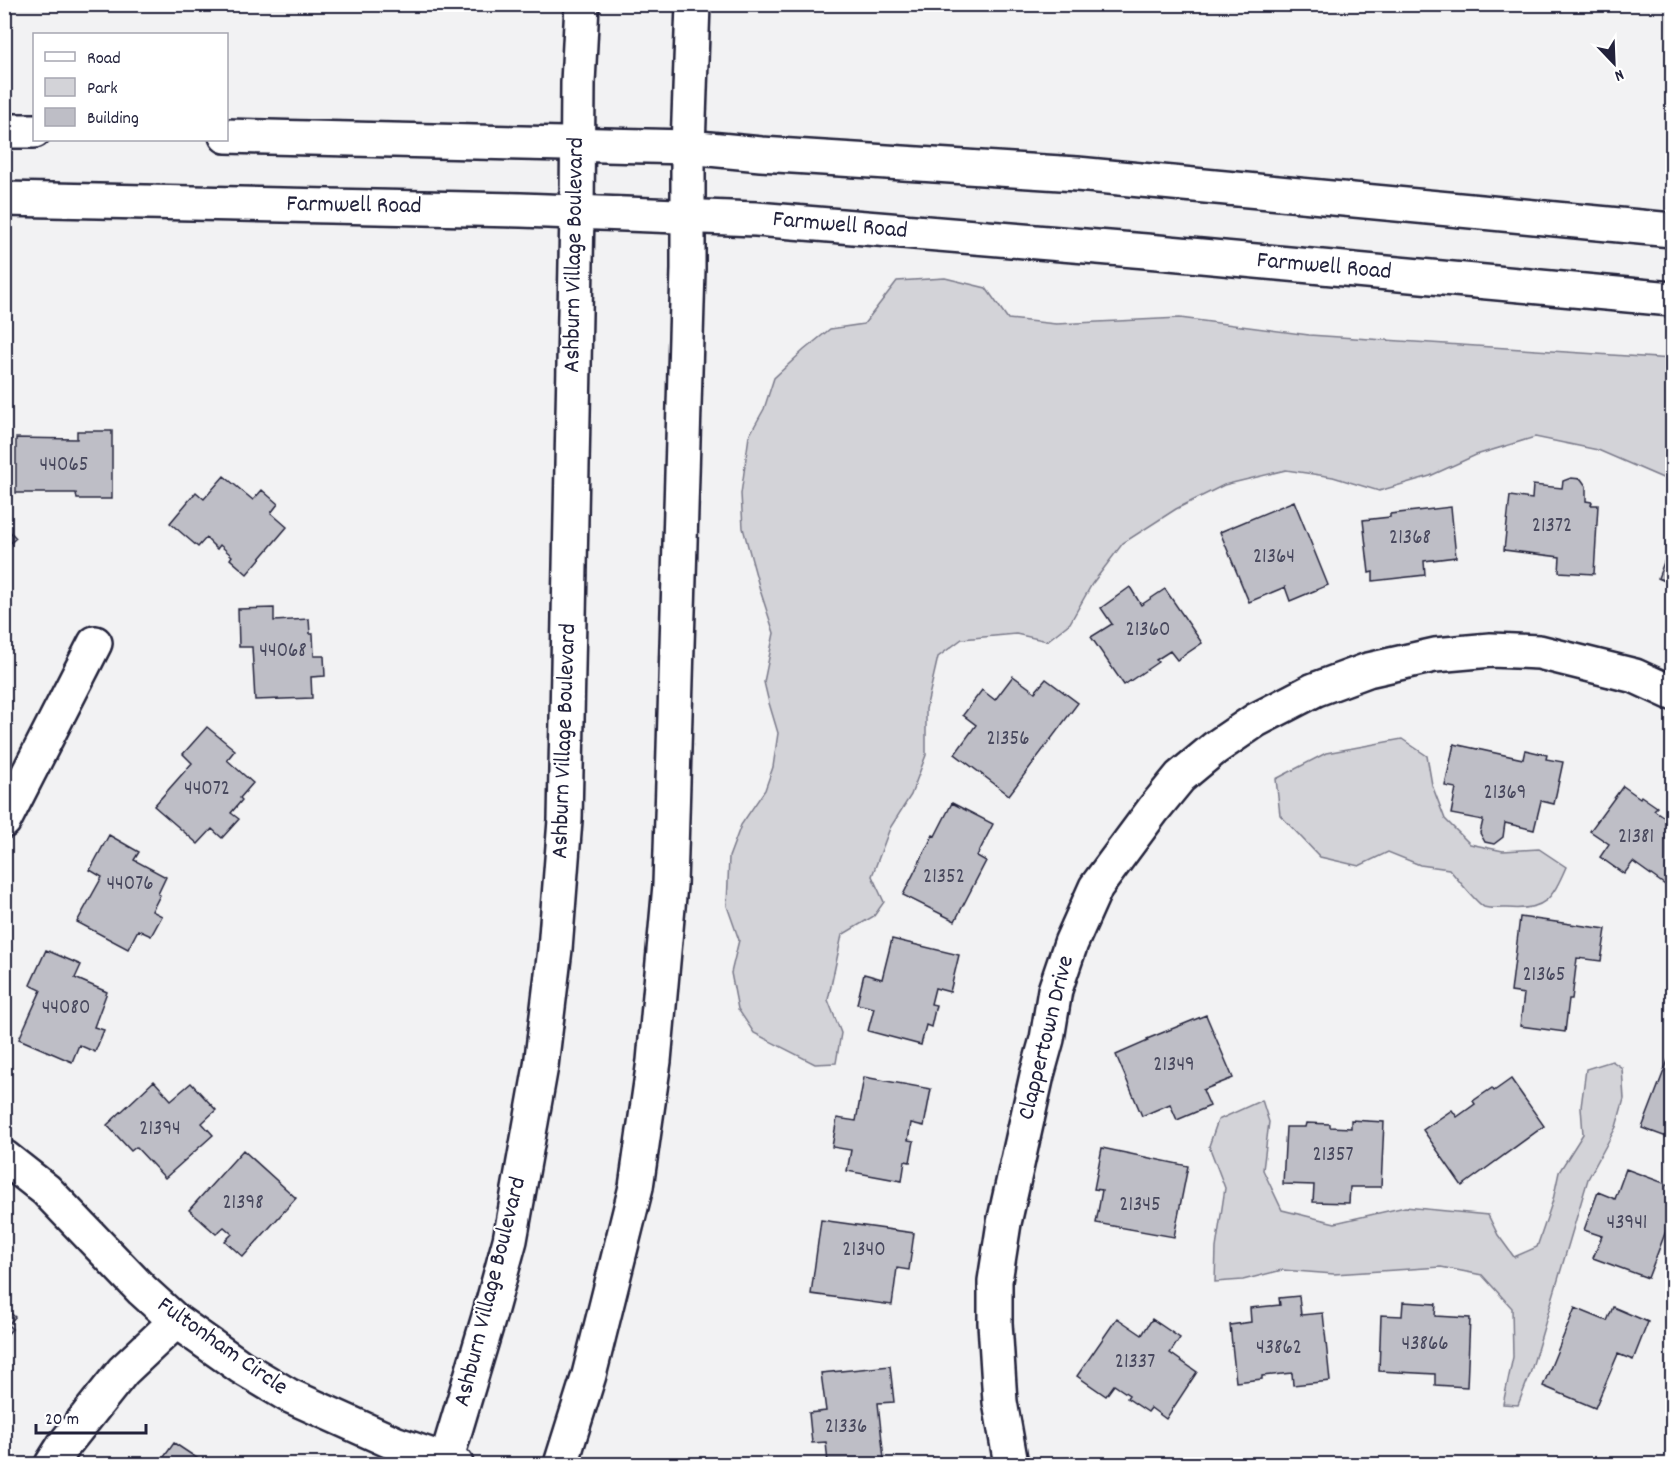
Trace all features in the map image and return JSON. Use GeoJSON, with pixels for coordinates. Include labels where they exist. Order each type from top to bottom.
{"type":"FeatureCollection","features":[{"type":"Feature","properties":{"kind":"main road","name":"Ashburn Village Boulevard"},"geometry":{"type":"LineString","coordinates":[[449,1463],[510,1240],[541,1066],[555,949],[564,820],[576,144],[582,4]]}},
{"type":"Feature","properties":{"kind":"main road"},"geometry":{"type":"LineString","coordinates":[[561,1464],[589,1375],[636,1186],[655,1049],[670,885],[687,340],[688,147],[693,4]]}},
{"type":"Feature","properties":{"kind":"main road"},"geometry":{"type":"LineString","coordinates":[[4,130],[33,131]]}},
{"type":"Feature","properties":{"kind":"main road"},"geometry":{"type":"LineString","coordinates":[[228,136],[688,147],[761,154],[1077,174],[1672,230]]}},
{"type":"Feature","properties":{"kind":"main road","name":"Farmwell Road"},"geometry":{"type":"LineString","coordinates":[[4,199],[576,212],[756,219],[1146,251],[1672,299]]}},
{"type":"Feature","properties":{"kind":"main road"},"geometry":{"type":"LineString","coordinates":[[4,821],[95,643]]}},
{"type":"Feature","properties":{"kind":"main road","name":"Clappertown Drive"},"geometry":{"type":"LineString","coordinates":[[1011,1464],[1000,1402],[995,1281],[1004,1223],[1047,1039],[1055,990],[1071,943],[1096,887],[1180,777],[1215,748],[1256,720],[1314,690],[1368,670],[1435,655],[1491,650],[1539,652],[1635,676],[1672,693]]}},
{"type":"Feature","properties":{"kind":"main road","name":"Fultonham Circle"},"geometry":{"type":"LineString","coordinates":[[4,1157],[46,1190],[142,1290],[176,1321],[241,1367],[288,1395],[397,1444],[449,1463]]}},
{"type":"Feature","properties":{"kind":"main road"},"geometry":{"type":"LineString","coordinates":[[52,1464],[64,1445],[123,1371],[176,1321]]}},
{"type":"Feature","properties":{"kind":"green space"},"geometry":{"type":"Polygon","coordinates":[[[945,278],[986,288],[1008,319],[1056,324],[1180,318],[1309,335],[1672,359],[1672,482],[1598,450],[1535,437],[1476,455],[1430,476],[1379,491],[1333,477],[1286,470],[1224,485],[1176,509],[1123,543],[1092,584],[1070,623],[1047,641],[1016,634],[962,639],[938,657],[926,709],[926,755],[911,795],[890,828],[872,876],[884,902],[874,916],[842,935],[828,1000],[841,1033],[836,1063],[815,1064],[754,1033],[738,1009],[731,973],[739,940],[727,906],[729,857],[741,825],[765,790],[773,767],[778,733],[764,682],[774,633],[743,528],[741,494],[749,436],[764,409],[774,378],[830,329],[864,324],[897,281],[945,278]]]}},
{"type":"Feature","properties":{"kind":"green space"},"geometry":{"type":"Polygon","coordinates":[[[1402,739],[1427,756],[1432,785],[1445,819],[1470,844],[1503,851],[1539,849],[1566,867],[1546,901],[1531,907],[1486,908],[1449,869],[1420,865],[1388,852],[1359,866],[1320,857],[1280,815],[1276,779],[1326,753],[1402,739]]]}},
{"type":"Feature","properties":{"kind":"green space"},"geometry":{"type":"Polygon","coordinates":[[[1612,1061],[1622,1068],[1624,1099],[1616,1127],[1588,1179],[1530,1374],[1518,1405],[1503,1404],[1513,1357],[1512,1308],[1482,1275],[1441,1267],[1334,1274],[1282,1270],[1243,1280],[1215,1282],[1216,1248],[1225,1188],[1209,1146],[1218,1120],[1262,1100],[1269,1122],[1263,1170],[1282,1210],[1335,1223],[1405,1207],[1488,1215],[1498,1235],[1514,1257],[1537,1247],[1553,1200],[1559,1172],[1583,1134],[1581,1107],[1586,1069],[1612,1061]]]}},
{"type":"Feature","properties":{"kind":"building"},"geometry":{"type":"Polygon","coordinates":[[[77,431],[112,431],[112,499],[77,499],[76,493],[16,493],[16,438],[77,439],[77,431]]]}},
{"type":"Feature","properties":{"kind":"building"},"geometry":{"type":"Polygon","coordinates":[[[224,476],[253,500],[262,490],[278,504],[271,513],[287,527],[247,574],[230,559],[232,556],[220,545],[217,549],[206,538],[198,547],[170,523],[196,492],[204,499],[224,476]]]}},
{"type":"Feature","properties":{"kind":"building"},"geometry":{"type":"Polygon","coordinates":[[[1571,478],[1581,479],[1586,486],[1586,501],[1592,502],[1591,505],[1598,505],[1594,574],[1559,572],[1560,557],[1504,550],[1510,496],[1532,499],[1533,485],[1562,488],[1563,481],[1571,478]]]}},
{"type":"Feature","properties":{"kind":"building"},"geometry":{"type":"Polygon","coordinates":[[[1294,501],[1328,585],[1290,601],[1285,587],[1249,602],[1220,532],[1294,501]]]}},
{"type":"Feature","properties":{"kind":"building"},"geometry":{"type":"Polygon","coordinates":[[[1451,507],[1456,557],[1424,561],[1425,575],[1373,581],[1373,572],[1369,573],[1363,520],[1390,517],[1390,514],[1451,507]]]}},
{"type":"Feature","properties":{"kind":"building"},"geometry":{"type":"Polygon","coordinates":[[[4,525],[16,538],[4,549],[4,525]]]}},
{"type":"Feature","properties":{"kind":"building"},"geometry":{"type":"Polygon","coordinates":[[[1672,541],[1672,584],[1658,578],[1672,541]]]}},
{"type":"Feature","properties":{"kind":"building"},"geometry":{"type":"Polygon","coordinates":[[[1130,587],[1141,605],[1165,589],[1202,643],[1177,660],[1170,651],[1124,685],[1091,637],[1112,624],[1101,608],[1130,587]]]}},
{"type":"Feature","properties":{"kind":"building"},"geometry":{"type":"Polygon","coordinates":[[[274,608],[274,621],[309,619],[310,634],[313,634],[314,656],[324,656],[325,676],[311,677],[312,698],[255,700],[252,647],[239,647],[238,609],[274,608]]]}},
{"type":"Feature","properties":{"kind":"building"},"geometry":{"type":"Polygon","coordinates":[[[1013,676],[1035,692],[1046,679],[1078,703],[1009,795],[955,754],[976,725],[963,715],[982,690],[995,700],[1013,676]]]}},
{"type":"Feature","properties":{"kind":"building"},"geometry":{"type":"Polygon","coordinates":[[[207,727],[235,750],[227,760],[253,783],[231,813],[239,819],[222,838],[212,829],[198,844],[154,806],[192,763],[183,754],[207,727]]]}},
{"type":"Feature","properties":{"kind":"building"},"geometry":{"type":"Polygon","coordinates":[[[1454,744],[1523,759],[1525,750],[1547,755],[1546,759],[1563,762],[1554,804],[1541,801],[1534,830],[1505,823],[1503,837],[1494,844],[1485,842],[1480,833],[1483,820],[1451,814],[1456,788],[1445,786],[1454,744]]]}},
{"type":"Feature","properties":{"kind":"building"},"geometry":{"type":"Polygon","coordinates":[[[1623,786],[1657,807],[1654,810],[1670,821],[1672,818],[1672,881],[1668,887],[1633,862],[1624,874],[1600,857],[1609,844],[1590,831],[1623,786]]]}},
{"type":"Feature","properties":{"kind":"building"},"geometry":{"type":"Polygon","coordinates":[[[952,803],[993,824],[977,856],[986,861],[955,921],[903,895],[952,803]]]}},
{"type":"Feature","properties":{"kind":"building"},"geometry":{"type":"Polygon","coordinates":[[[109,835],[139,852],[134,860],[166,877],[152,911],[162,916],[151,936],[138,930],[128,949],[77,922],[102,877],[90,870],[109,835]]]}},
{"type":"Feature","properties":{"kind":"building"},"geometry":{"type":"Polygon","coordinates":[[[1520,917],[1606,929],[1601,961],[1577,958],[1565,1032],[1520,1026],[1524,994],[1511,992],[1520,917]]]}},
{"type":"Feature","properties":{"kind":"building"},"geometry":{"type":"Polygon","coordinates":[[[892,939],[959,955],[950,992],[935,988],[931,1004],[936,1005],[931,1027],[926,1025],[921,1045],[868,1031],[874,1008],[857,1004],[864,974],[882,979],[892,939]]]}},
{"type":"Feature","properties":{"kind":"building"},"geometry":{"type":"Polygon","coordinates":[[[46,950],[81,965],[75,978],[107,992],[94,1027],[104,1030],[95,1052],[79,1045],[72,1062],[19,1039],[41,990],[30,985],[46,950]]]}},
{"type":"Feature","properties":{"kind":"building"},"geometry":{"type":"Polygon","coordinates":[[[1206,1015],[1233,1078],[1203,1090],[1210,1106],[1177,1120],[1170,1104],[1142,1116],[1116,1055],[1148,1041],[1147,1039],[1206,1015]]]}},
{"type":"Feature","properties":{"kind":"building"},"geometry":{"type":"Polygon","coordinates":[[[1672,1050],[1672,1139],[1642,1128],[1672,1050]]]}},
{"type":"Feature","properties":{"kind":"building"},"geometry":{"type":"Polygon","coordinates":[[[864,1077],[931,1089],[924,1126],[911,1123],[908,1140],[914,1141],[910,1162],[905,1161],[902,1181],[847,1171],[851,1150],[832,1147],[837,1118],[856,1121],[864,1077]]]}},
{"type":"Feature","properties":{"kind":"building"},"geometry":{"type":"Polygon","coordinates":[[[1511,1079],[1544,1126],[1462,1186],[1423,1130],[1452,1110],[1457,1117],[1475,1104],[1473,1101],[1492,1088],[1494,1091],[1511,1079]]]}},
{"type":"Feature","properties":{"kind":"building"},"geometry":{"type":"Polygon","coordinates":[[[154,1081],[171,1100],[191,1083],[216,1110],[202,1123],[213,1135],[165,1178],[136,1147],[131,1151],[107,1125],[154,1081]]]}},
{"type":"Feature","properties":{"kind":"building"},"geometry":{"type":"Polygon","coordinates":[[[1351,1120],[1384,1122],[1381,1187],[1350,1187],[1349,1203],[1313,1202],[1314,1185],[1283,1184],[1286,1127],[1305,1127],[1306,1123],[1351,1128],[1351,1120]]]}},
{"type":"Feature","properties":{"kind":"building"},"geometry":{"type":"Polygon","coordinates":[[[1102,1148],[1188,1166],[1174,1237],[1096,1223],[1102,1190],[1094,1189],[1102,1148]]]}},
{"type":"Feature","properties":{"kind":"building"},"geometry":{"type":"Polygon","coordinates":[[[243,1150],[296,1198],[243,1257],[225,1241],[232,1234],[224,1227],[216,1234],[189,1210],[243,1150]]]}},
{"type":"Feature","properties":{"kind":"building"},"geometry":{"type":"Polygon","coordinates":[[[1626,1169],[1672,1186],[1672,1225],[1669,1223],[1648,1278],[1593,1258],[1602,1236],[1584,1230],[1598,1192],[1615,1199],[1626,1169]]]}},
{"type":"Feature","properties":{"kind":"building"},"geometry":{"type":"Polygon","coordinates":[[[821,1220],[914,1233],[909,1270],[897,1268],[892,1305],[811,1294],[821,1220]]]}},
{"type":"Feature","properties":{"kind":"building"},"geometry":{"type":"Polygon","coordinates":[[[1299,1296],[1301,1315],[1323,1313],[1330,1381],[1293,1385],[1292,1373],[1236,1382],[1230,1325],[1251,1322],[1250,1308],[1280,1305],[1279,1298],[1299,1296]]]}},
{"type":"Feature","properties":{"kind":"building"},"geometry":{"type":"Polygon","coordinates":[[[1403,1302],[1436,1304],[1435,1316],[1470,1318],[1467,1387],[1435,1385],[1435,1374],[1379,1371],[1381,1315],[1402,1316],[1403,1302]]]}},
{"type":"Feature","properties":{"kind":"building"},"geometry":{"type":"Polygon","coordinates":[[[4,1307],[15,1317],[8,1325],[12,1329],[4,1338],[4,1307]]]}},
{"type":"Feature","properties":{"kind":"building"},"geometry":{"type":"Polygon","coordinates":[[[1613,1307],[1648,1322],[1633,1360],[1618,1354],[1595,1408],[1543,1386],[1575,1308],[1607,1321],[1613,1307]]]}},
{"type":"Feature","properties":{"kind":"building"},"geometry":{"type":"Polygon","coordinates":[[[1117,1318],[1142,1335],[1152,1319],[1180,1338],[1170,1353],[1197,1372],[1166,1419],[1151,1408],[1148,1412],[1127,1398],[1129,1395],[1114,1385],[1106,1396],[1077,1376],[1117,1318]]]}},
{"type":"Feature","properties":{"kind":"building"},"geometry":{"type":"Polygon","coordinates":[[[890,1366],[894,1402],[878,1403],[884,1459],[828,1464],[826,1442],[812,1443],[809,1413],[826,1411],[821,1373],[890,1366]]]}},
{"type":"Feature","properties":{"kind":"building"},"geometry":{"type":"Polygon","coordinates":[[[174,1443],[206,1464],[159,1464],[174,1443]]]}}]}
